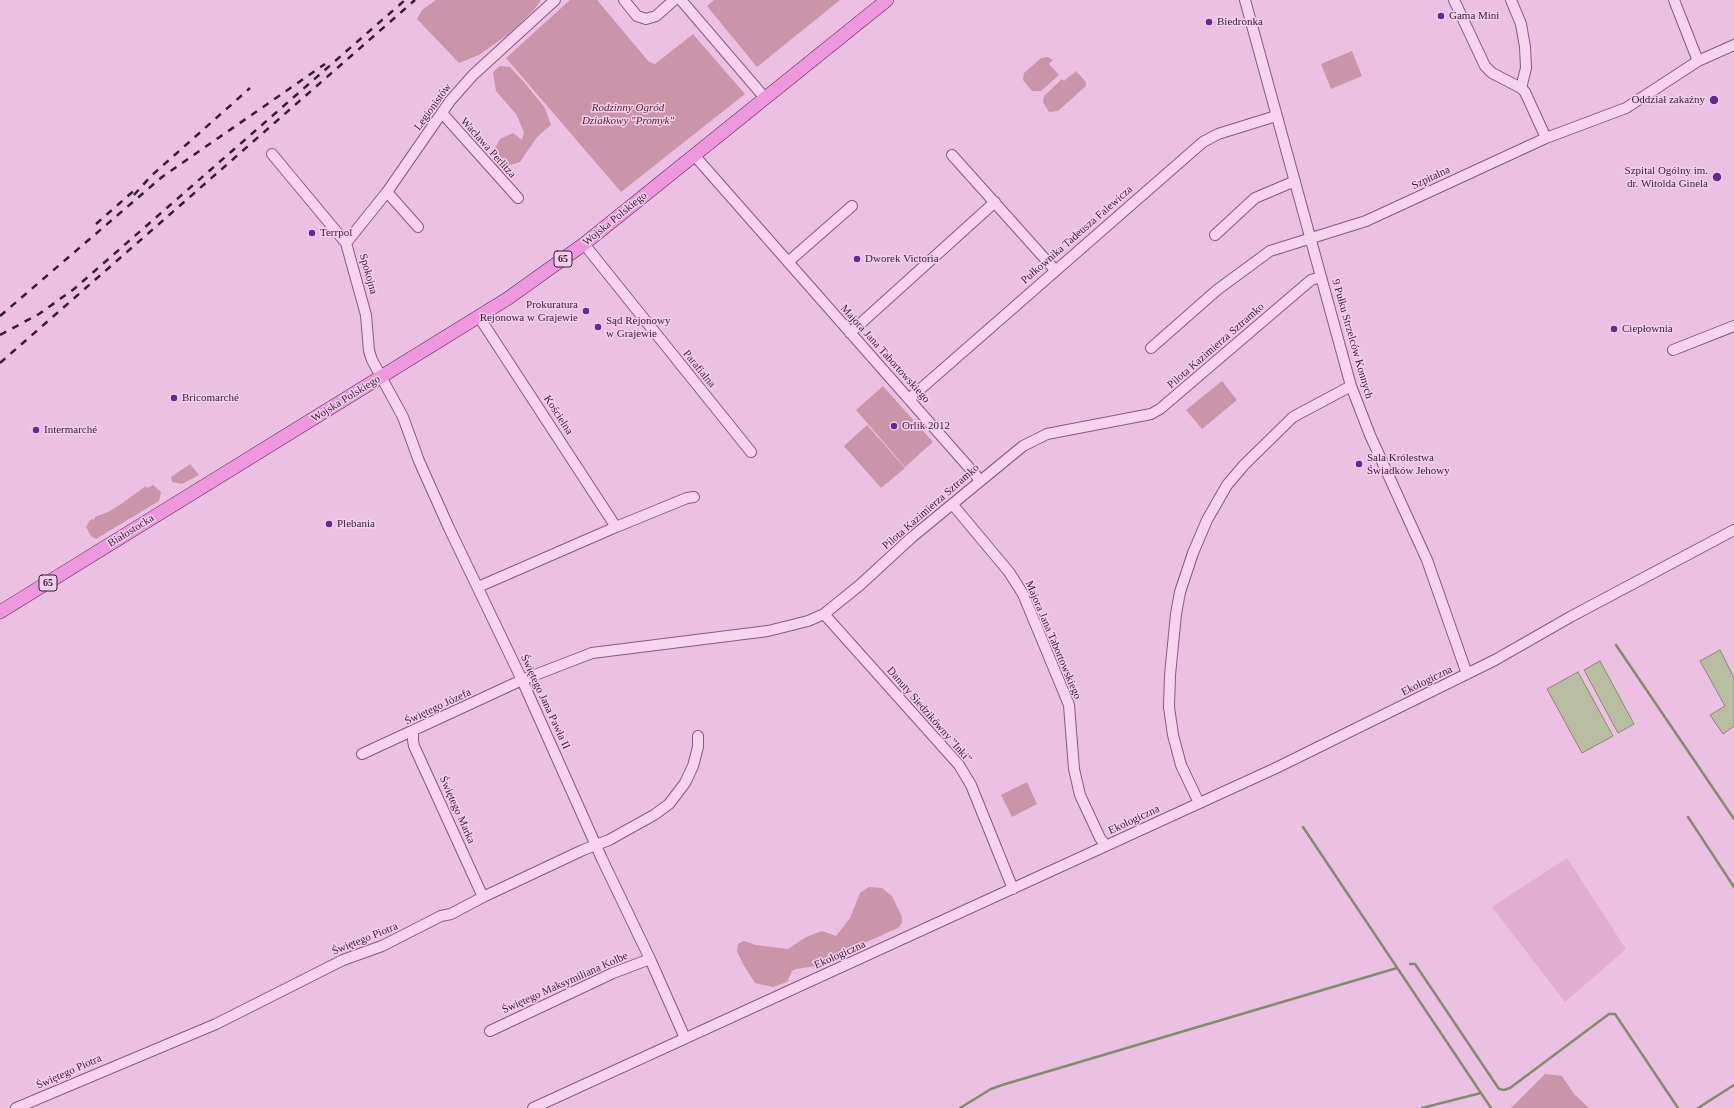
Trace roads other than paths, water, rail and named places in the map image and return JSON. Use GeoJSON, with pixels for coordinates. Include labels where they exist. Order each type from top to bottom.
{"type":"FeatureCollection","features":[{"type":"Feature","properties":{"kind":"main road","name":"Wojska Polskiego"},"geometry":{"type":"LineString","coordinates":[[262,450],[480,317],[584,244],[887,0]]}},
{"type":"Feature","properties":{"kind":"main road","name":"Białostocka"},"geometry":{"type":"LineString","coordinates":[[0,612],[262,450]]}},
{"type":"Feature","properties":{"kind":"street","name":"Legionistów"},"geometry":{"type":"LineString","coordinates":[[346,243],[386,192],[450,102],[473,76],[555,0]]}},
{"type":"Feature","properties":{"kind":"street"},"geometry":{"type":"LineString","coordinates":[[624,0],[637,16],[646,20],[656,16],[674,0]]}},
{"type":"Feature","properties":{"kind":"street"},"geometry":{"type":"LineString","coordinates":[[680,0],[765,98]]}},
{"type":"Feature","properties":{"kind":"street","name":"9 Pułku Strzelców Konnych"},"geometry":{"type":"LineString","coordinates":[[1245,0],[1351,386],[1370,435],[1427,560],[1467,674]]}},
{"type":"Feature","properties":{"kind":"street"},"geometry":{"type":"LineString","coordinates":[[1454,0],[1486,66],[1501,79],[1521,88],[1528,99],[1546,138]]}},
{"type":"Feature","properties":{"kind":"street"},"geometry":{"type":"LineString","coordinates":[[1511,0],[1521,24],[1525,47],[1526,68],[1521,88]]}},
{"type":"Feature","properties":{"kind":"street"},"geometry":{"type":"LineString","coordinates":[[1674,0],[1698,61]]}},
{"type":"Feature","properties":{"kind":"street","name":"Szpitalna"},"geometry":{"type":"LineString","coordinates":[[1151,348],[1217,290],[1265,253],[1282,246],[1366,221],[1546,138],[1626,108],[1698,61],[1734,45]]}},
{"type":"Feature","properties":{"kind":"street","name":"Wacława Perlitza"},"geometry":{"type":"LineString","coordinates":[[442,113],[518,198]]}},
{"type":"Feature","properties":{"kind":"street","name":"Pułkownika Tadeusza Falewicza"},"geometry":{"type":"LineString","coordinates":[[909,399],[1203,142],[1218,134],[1276,116]]}},
{"type":"Feature","properties":{"kind":"street","name":"Spokojna"},"geometry":{"type":"LineString","coordinates":[[272,154],[346,243],[366,315],[369,351],[380,378]]}},
{"type":"Feature","properties":{"kind":"street","name":"Majora Jana Tabortowskiego"},"geometry":{"type":"LineString","coordinates":[[694,155],[980,480]]}},
{"type":"Feature","properties":{"kind":"street"},"geometry":{"type":"LineString","coordinates":[[952,155],[1055,270]]}},
{"type":"Feature","properties":{"kind":"street"},"geometry":{"type":"LineString","coordinates":[[1215,234],[1256,198],[1295,181]]}},
{"type":"Feature","properties":{"kind":"street"},"geometry":{"type":"LineString","coordinates":[[386,192],[418,227]]}},
{"type":"Feature","properties":{"kind":"street"},"geometry":{"type":"LineString","coordinates":[[850,333],[995,202]]}},
{"type":"Feature","properties":{"kind":"street"},"geometry":{"type":"LineString","coordinates":[[788,262],[852,206]]}},
{"type":"Feature","properties":{"kind":"street","name":"Parafialna"},"geometry":{"type":"LineString","coordinates":[[584,244],[751,452]]}},
{"type":"Feature","properties":{"kind":"street","name":"Pilota Kazimierza Sztramko"},"geometry":{"type":"LineString","coordinates":[[522,680],[592,653],[768,631],[808,621],[824,614],[860,585],[911,538],[953,505],[1014,452],[1038,437],[1067,429],[1151,414],[1160,409],[1311,280],[1321,277]]}},
{"type":"Feature","properties":{"kind":"street","name":"Kościelna"},"geometry":{"type":"LineString","coordinates":[[480,317],[616,527]]}},
{"type":"Feature","properties":{"kind":"street"},"geometry":{"type":"LineString","coordinates":[[1673,350],[1734,326]]}},
{"type":"Feature","properties":{"kind":"street","name":"Świętego Jana Pawła II"},"geometry":{"type":"LineString","coordinates":[[380,378],[403,417],[420,461],[522,680],[685,1038]]}},
{"type":"Feature","properties":{"kind":"street"},"geometry":{"type":"LineString","coordinates":[[1199,803],[1180,765],[1173,735],[1169,707],[1174,627],[1180,592],[1192,553],[1207,520],[1227,485],[1244,465],[1293,417],[1351,386]]}},
{"type":"Feature","properties":{"kind":"street"},"geometry":{"type":"LineString","coordinates":[[478,587],[616,527],[687,498],[694,497]]}},
{"type":"Feature","properties":{"kind":"street","name":"Majora Jana Tabortowskiego"},"geometry":{"type":"LineString","coordinates":[[953,505],[1009,572],[1023,594],[1069,705],[1074,770],[1080,795],[1100,838],[1106,846]]}},
{"type":"Feature","properties":{"kind":"street","name":"Ekologiczna"},"geometry":{"type":"LineString","coordinates":[[533,1108],[1199,803],[1467,674],[1572,616],[1734,530]]}},
{"type":"Feature","properties":{"kind":"street","name":"Danuty Siedzikówny ”Inki”"},"geometry":{"type":"LineString","coordinates":[[824,614],[959,765],[971,785],[1013,889]]}},
{"type":"Feature","properties":{"kind":"street","name":"Świętego Józefa"},"geometry":{"type":"LineString","coordinates":[[362,754],[413,732],[522,680]]}},
{"type":"Feature","properties":{"kind":"street","name":"Świętego Marka"},"geometry":{"type":"LineString","coordinates":[[413,732],[414,746],[483,897]]}},
{"type":"Feature","properties":{"kind":"street","name":"Świętego Piotra"},"geometry":{"type":"LineString","coordinates":[[16,1108],[216,1024],[343,960],[382,946],[441,916],[451,914],[483,897],[609,840],[648,819],[670,804],[685,783],[693,766],[698,747],[698,736]]}},
{"type":"Feature","properties":{"kind":"street","name":"Świętego Maksymiliana Kolbe"},"geometry":{"type":"LineString","coordinates":[[490,1030],[613,973],[650,959]]}},
{"type":"Feature","properties":{"kind":"waterway"},"geometry":{"type":"LineString","coordinates":[[1616,645],[1734,819]]}},
{"type":"Feature","properties":{"kind":"waterway"},"geometry":{"type":"LineString","coordinates":[[1688,817],[1734,887]]}},
{"type":"Feature","properties":{"kind":"waterway"},"geometry":{"type":"LineString","coordinates":[[1303,827],[1491,1108]]}},
{"type":"Feature","properties":{"kind":"waterway"},"geometry":{"type":"LineString","coordinates":[[1410,964],[1415,964],[1499,1089],[1504,1090],[1510,1088],[1609,1014],[1615,1014],[1678,1108]]}},
{"type":"Feature","properties":{"kind":"waterway"},"geometry":{"type":"LineString","coordinates":[[960,1108],[991,1089],[1002,1085],[1397,968]]}},
{"type":"Feature","properties":{"kind":"waterway"},"geometry":{"type":"LineString","coordinates":[[1698,1108],[1734,1085]]}},
{"type":"Feature","properties":{"kind":"waterway"},"geometry":{"type":"LineString","coordinates":[[1422,1108],[1481,1093]]}},
{"type":"Feature","properties":{"kind":"railway"},"geometry":{"type":"LineString","coordinates":[[0,335],[39,314],[74,289],[405,0]]}},
{"type":"Feature","properties":{"kind":"railway"},"geometry":{"type":"LineString","coordinates":[[0,363],[415,0]]}},
{"type":"Feature","properties":{"kind":"railway"},"geometry":{"type":"LineString","coordinates":[[0,316],[162,177],[325,64]]}},
{"type":"Feature","properties":{"kind":"railway"},"geometry":{"type":"LineString","coordinates":[[134,195],[151,176],[250,88]]}},
{"type":"Feature","properties":{"kind":"railway"},"geometry":{"type":"LineString","coordinates":[[96,224],[137,188]]}},
{"type":"Feature","properties":{"kind":"place","name":"Gama Mini"},"geometry":{"type":"Point","coordinates":[1441,16]}},
{"type":"Feature","properties":{"kind":"place","name":"Biedronka"},"geometry":{"type":"Point","coordinates":[1209,22]}},
{"type":"Feature","properties":{"kind":"place","name":"Oddział zakaźny"},"geometry":{"type":"Point","coordinates":[1714,100]}},
{"type":"Feature","properties":{"kind":"place","name":"Szpital Ogólny im. dr. Witolda Ginela"},"geometry":{"type":"Point","coordinates":[1717,177]}},
{"type":"Feature","properties":{"kind":"place","name":"Terrpol"},"geometry":{"type":"Point","coordinates":[312,233]}},
{"type":"Feature","properties":{"kind":"place","name":"Dworek Victoria"},"geometry":{"type":"Point","coordinates":[857,259]}},
{"type":"Feature","properties":{"kind":"place","name":"Prokuratura Rejonowa w Grajewie"},"geometry":{"type":"Point","coordinates":[586,311]}},
{"type":"Feature","properties":{"kind":"place","name":"Sąd Rejonowy w Grajewie"},"geometry":{"type":"Point","coordinates":[598,327]}},
{"type":"Feature","properties":{"kind":"place","name":"Ciepłownia"},"geometry":{"type":"Point","coordinates":[1614,329]}},
{"type":"Feature","properties":{"kind":"place","name":"Bricomarché"},"geometry":{"type":"Point","coordinates":[174,398]}},
{"type":"Feature","properties":{"kind":"place","name":"Orlik 2012"},"geometry":{"type":"Point","coordinates":[894,426]}},
{"type":"Feature","properties":{"kind":"place","name":"Intermarché"},"geometry":{"type":"Point","coordinates":[36,430]}},
{"type":"Feature","properties":{"kind":"place","name":"Sala Królestwa Świadków Jehowy"},"geometry":{"type":"Point","coordinates":[1359,464]}},
{"type":"Feature","properties":{"kind":"place","name":"Plebania"},"geometry":{"type":"Point","coordinates":[329,524]}},
{"type":"Feature","properties":{"kind":"park label","name":"Rodzinny Ogród Działkowy \"Promyk\""},"geometry":{"type":"Point","coordinates":[628,114]}}]}
